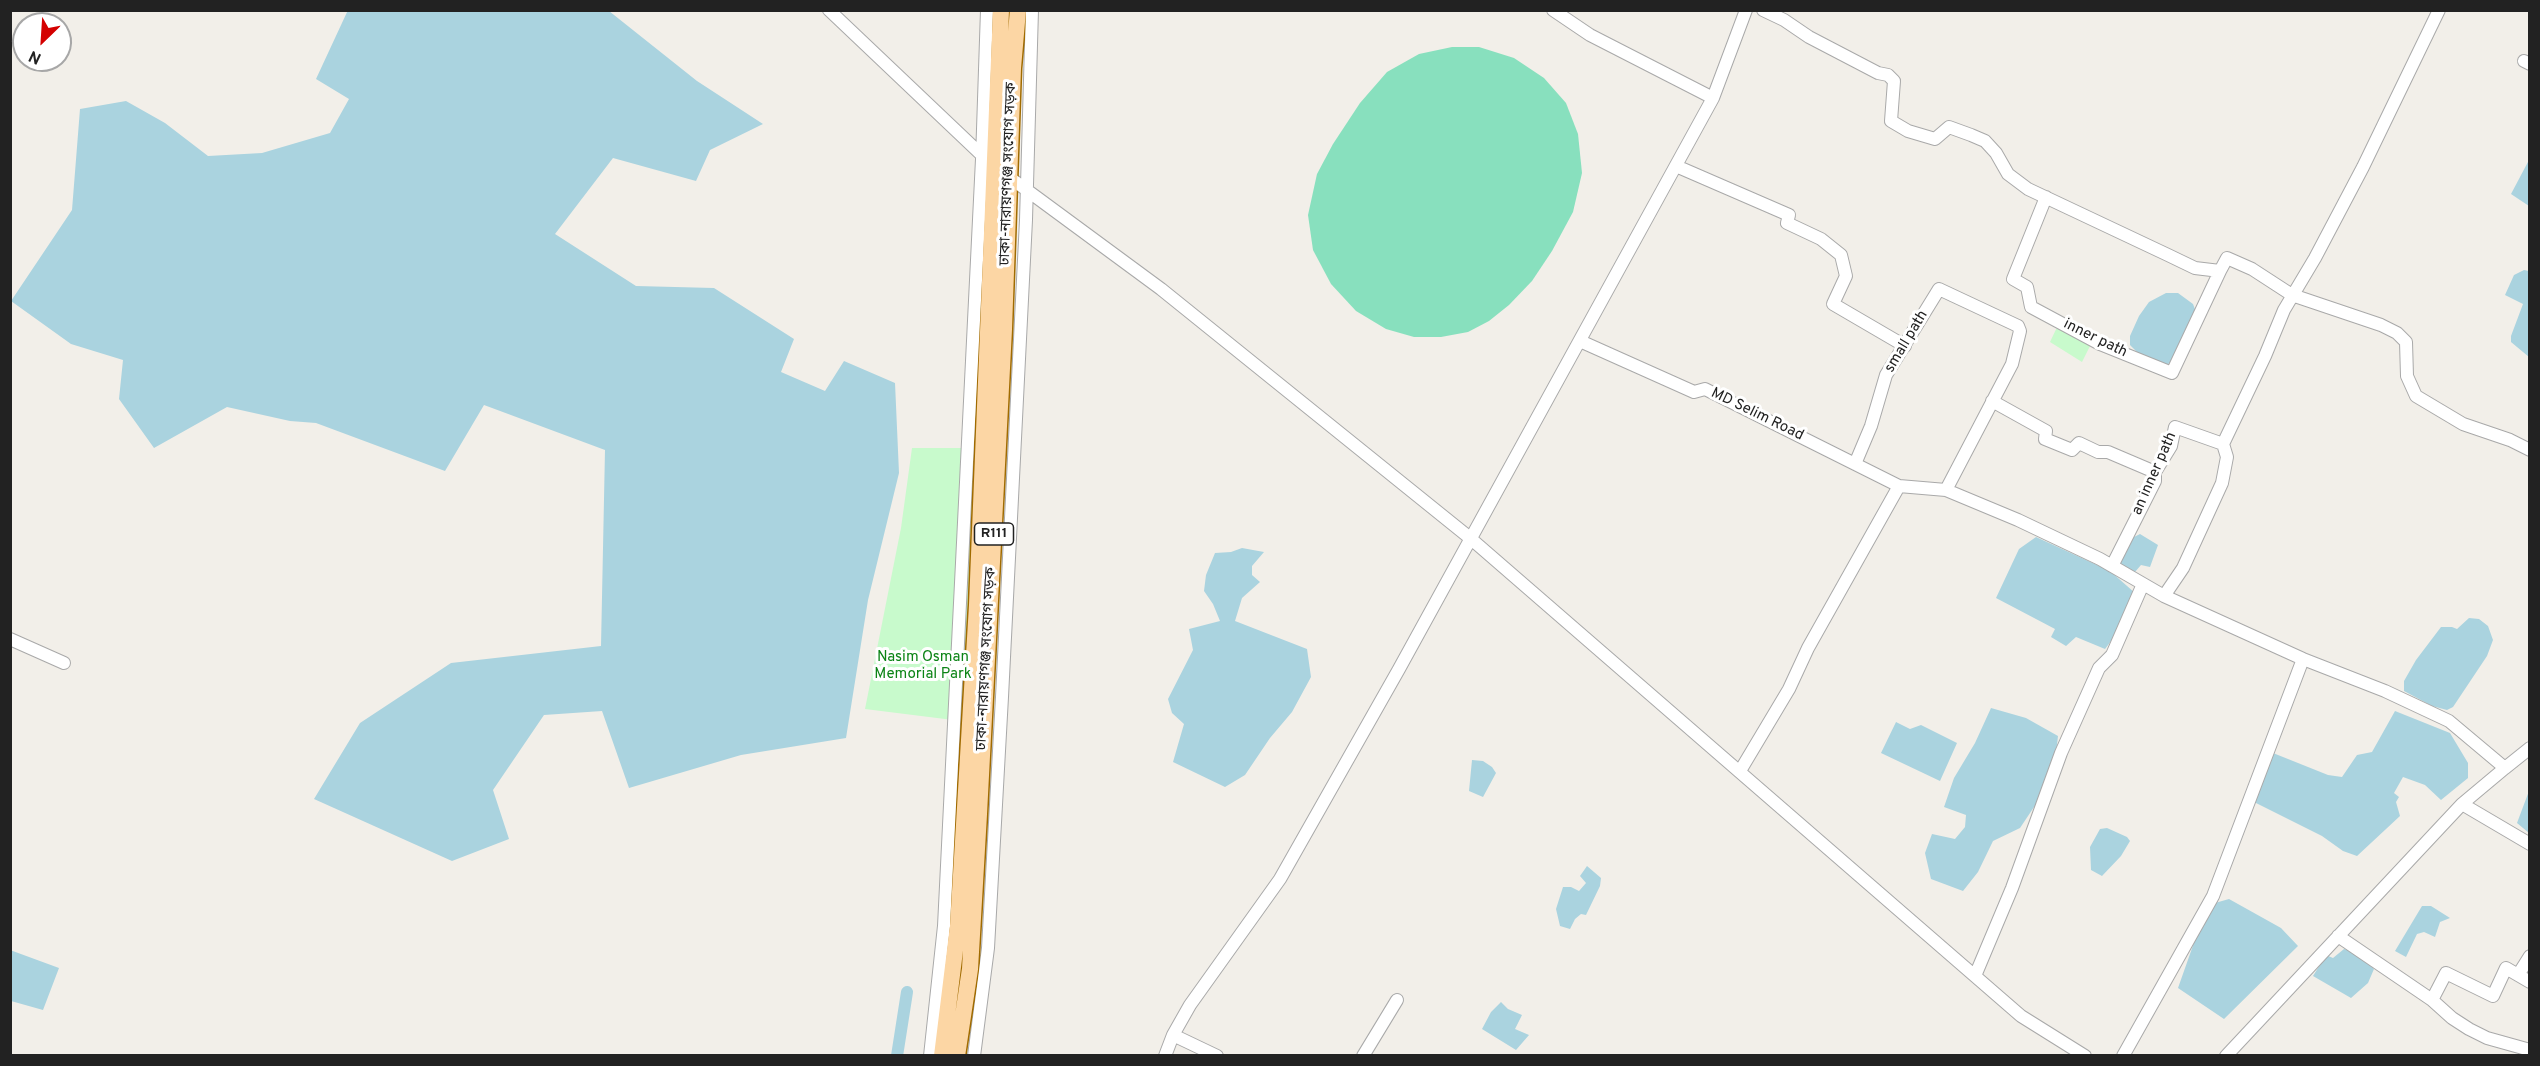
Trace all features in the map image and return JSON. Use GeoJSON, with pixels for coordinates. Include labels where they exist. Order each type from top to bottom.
{"type":"FeatureCollection","features":[{"type":"Feature","properties":{"kind":"main road","name":"ঢাকা-নারায়ণগঞ্জ সংযোগ সড়ক"},"geometry":{"type":"LineString","coordinates":[[942,1056],[958,926],[971,721],[988,161],[1001,10]]}},
{"type":"Feature","properties":{"kind":"main road","name":"ঢাকা-নারায়ণগঞ্জ সংযোগ সড়ক"},"geometry":{"type":"LineString","coordinates":[[957,1056],[970,969],[1013,68],[1018,10]]}},
{"type":"Feature","properties":{"kind":"street"},"geometry":{"type":"LineString","coordinates":[[829,10],[988,161]]}},
{"type":"Feature","properties":{"kind":"street"},"geometry":{"type":"LineString","coordinates":[[930,1056],[944,926],[988,161],[987,10]]}},
{"type":"Feature","properties":{"kind":"street"},"geometry":{"type":"LineString","coordinates":[[974,1056],[988,948],[1027,189],[1032,10]]}},
{"type":"Feature","properties":{"kind":"street"},"geometry":{"type":"LineString","coordinates":[[1553,10],[1590,35],[1713,98]]}},
{"type":"Feature","properties":{"kind":"street"},"geometry":{"type":"LineString","coordinates":[[1165,1056],[1173,1035],[1190,1005],[1280,879],[1580,341],[1713,98],[1746,10]]}},
{"type":"Feature","properties":{"kind":"street"},"geometry":{"type":"LineString","coordinates":[[1763,10],[1878,73],[1888,75],[1894,81],[1891,120],[1908,131],[1935,139],[1949,127],[1986,141],[2008,174],[2028,189],[2195,268],[2220,271],[2227,258],[2252,269],[2292,295],[2381,325],[2397,333],[2406,342],[2407,376],[2416,396],[2463,424],[2510,440],[2529,450]]}},
{"type":"Feature","properties":{"kind":"street"},"geometry":{"type":"LineString","coordinates":[[2164,596],[2183,568],[2222,483],[2227,457],[2223,444],[2292,295],[2315,258],[2363,167],[2439,10]]}},
{"type":"Feature","properties":{"kind":"street"},"geometry":{"type":"LineString","coordinates":[[1676,166],[1790,215],[1787,223],[1821,239],[1841,255],[1846,276],[1833,304],[1905,346]]}},
{"type":"Feature","properties":{"kind":"street"},"geometry":{"type":"LineString","coordinates":[[1009,177],[1161,289],[1470,538],[2021,1016],[2085,1056]]}},
{"type":"Feature","properties":{"kind":"street"},"geometry":{"type":"LineString","coordinates":[[1946,490],[2012,364],[2020,331],[2018,326],[2031,307],[2027,287],[2013,279],[2046,197]]}},
{"type":"Feature","properties":{"kind":"street","name":"inner path"},"geometry":{"type":"LineString","coordinates":[[2031,307],[2100,344],[2172,373],[2220,271]]}},
{"type":"Feature","properties":{"kind":"street","name":"small path"},"geometry":{"type":"LineString","coordinates":[[1855,464],[1871,426],[1886,375],[1939,289],[2018,326]]}},
{"type":"Feature","properties":{"kind":"street","name":"MD Selim Road"},"geometry":{"type":"LineString","coordinates":[[1580,341],[1694,392],[1705,389],[1899,486]]}},
{"type":"Feature","properties":{"kind":"street"},"geometry":{"type":"LineString","coordinates":[[1992,401],[2046,431],[2045,439],[2072,450],[2079,443],[2098,452],[2108,452],[2155,472]]}},
{"type":"Feature","properties":{"kind":"street","name":"an inner path"},"geometry":{"type":"LineString","coordinates":[[2112,566],[2155,481],[2155,472],[2171,446],[2175,427],[2223,444]]}},
{"type":"Feature","properties":{"kind":"street"},"geometry":{"type":"LineString","coordinates":[[1740,771],[1789,689],[1808,648],[1899,486],[1946,490],[2008,515],[2112,566],[2164,596],[2302,659],[2385,691],[2449,721],[2505,768]]}},
{"type":"Feature","properties":{"kind":"street"},"geometry":{"type":"LineString","coordinates":[[1975,976],[2012,888],[2061,753],[2099,668],[2112,655],[2143,584]]}},
{"type":"Feature","properties":{"kind":"street"},"geometry":{"type":"LineString","coordinates":[[10,639],[64,663]]}},
{"type":"Feature","properties":{"kind":"street"},"geometry":{"type":"LineString","coordinates":[[2123,1056],[2213,896],[2302,659]]}},
{"type":"Feature","properties":{"kind":"street"},"geometry":{"type":"LineString","coordinates":[[2226,1056],[2462,804],[2529,748]]}},
{"type":"Feature","properties":{"kind":"street"},"geometry":{"type":"LineString","coordinates":[[2462,804],[2529,844]]}},
{"type":"Feature","properties":{"kind":"street"},"geometry":{"type":"LineString","coordinates":[[2338,936],[2432,1000],[2452,1018],[2487,1038],[2529,1050]]}},
{"type":"Feature","properties":{"kind":"street"},"geometry":{"type":"LineString","coordinates":[[2518,975],[2529,956]]}},
{"type":"Feature","properties":{"kind":"street"},"geometry":{"type":"LineString","coordinates":[[2432,1000],[2446,973],[2493,996],[2506,968],[2529,982]]}},
{"type":"Feature","properties":{"kind":"street"},"geometry":{"type":"LineString","coordinates":[[1363,1056],[1397,1000]]}},
{"type":"Feature","properties":{"kind":"street"},"geometry":{"type":"LineString","coordinates":[[1173,1035],[1217,1056]]}},
{"type":"Feature","properties":{"kind":"green space"},"geometry":{"type":"Polygon","coordinates":[[[1452,47],[1479,47],[1514,58],[1544,78],[1566,103],[1578,134],[1582,173],[1573,212],[1552,251],[1532,281],[1509,305],[1489,321],[1468,332],[1441,337],[1414,337],[1386,329],[1356,311],[1331,284],[1313,250],[1308,215],[1317,174],[1333,144],[1360,103],[1387,72],[1419,54],[1452,47]]]}},
{"type":"Feature","properties":{"kind":"green space"},"geometry":{"type":"Polygon","coordinates":[[[2059,323],[2093,340],[2082,362],[2050,342],[2059,323]]]}},
{"type":"Feature","properties":{"kind":"green space","name":"Nasim Osman Memorial Park"},"geometry":{"type":"Polygon","coordinates":[[[912,448],[982,448],[969,722],[865,709],[901,528],[912,448]]]}},
{"type":"Feature","properties":{"kind":"water"},"geometry":{"type":"Polygon","coordinates":[[[348,10],[609,11],[697,81],[763,124],[710,150],[696,181],[613,158],[555,234],[636,286],[714,288],[794,339],[781,372],[825,391],[844,361],[895,383],[899,473],[868,600],[846,738],[741,755],[629,788],[602,711],[544,715],[493,790],[509,839],[452,861],[314,799],[360,723],[451,663],[601,646],[605,450],[484,405],[445,471],[316,423],[290,421],[227,407],[154,448],[119,399],[123,360],[71,344],[11,301],[72,210],[80,109],[126,101],[165,123],[208,156],[262,153],[330,133],[349,99],[316,79],[348,10]]]}},
{"type":"Feature","properties":{"kind":"water"},"geometry":{"type":"Polygon","coordinates":[[[2529,160],[2529,206],[2511,194],[2529,160]]]}},
{"type":"Feature","properties":{"kind":"water"},"geometry":{"type":"Polygon","coordinates":[[[2524,270],[2529,271],[2529,357],[2511,342],[2511,336],[2523,304],[2505,295],[2514,275],[2524,270]]]}},
{"type":"Feature","properties":{"kind":"water"},"geometry":{"type":"Polygon","coordinates":[[[2166,293],[2178,293],[2193,304],[2196,312],[2172,362],[2166,365],[2140,355],[2130,345],[2130,336],[2139,316],[2149,302],[2166,293]]]}},
{"type":"Feature","properties":{"kind":"water"},"geometry":{"type":"Polygon","coordinates":[[[2140,534],[2158,545],[2150,567],[2141,565],[2135,572],[2117,563],[2130,539],[2140,534]]]}},
{"type":"Feature","properties":{"kind":"water"},"geometry":{"type":"Polygon","coordinates":[[[2036,537],[2110,571],[2135,593],[2115,636],[2105,649],[2076,637],[2066,646],[2051,637],[2055,629],[1996,598],[2019,549],[2036,537]]]}},
{"type":"Feature","properties":{"kind":"water"},"geometry":{"type":"Polygon","coordinates":[[[1242,548],[1264,552],[1252,566],[1252,575],[1260,582],[1242,598],[1235,621],[1307,649],[1311,677],[1292,712],[1270,738],[1245,775],[1225,787],[1173,762],[1184,724],[1172,713],[1168,699],[1193,650],[1189,629],[1220,621],[1213,604],[1204,591],[1206,575],[1215,553],[1231,552],[1242,548]]]}},
{"type":"Feature","properties":{"kind":"water"},"geometry":{"type":"Polygon","coordinates":[[[2469,618],[2479,619],[2488,626],[2493,640],[2487,656],[2453,707],[2447,710],[2432,706],[2404,691],[2404,681],[2416,660],[2441,627],[2457,629],[2469,618]]]}},
{"type":"Feature","properties":{"kind":"water"},"geometry":{"type":"Polygon","coordinates":[[[1991,708],[2026,718],[2058,736],[2055,763],[2042,795],[2020,828],[1993,841],[1978,872],[1963,891],[1931,879],[1925,853],[1932,834],[1955,839],[1965,827],[1966,815],[1944,807],[1954,778],[1975,743],[1991,708]]]}},
{"type":"Feature","properties":{"kind":"water"},"geometry":{"type":"Polygon","coordinates":[[[2395,711],[2450,733],[2468,763],[2468,778],[2441,800],[2425,785],[2403,777],[2394,793],[2399,797],[2396,802],[2400,816],[2357,856],[2343,851],[2322,836],[2252,801],[2273,753],[2328,775],[2342,777],[2357,755],[2372,752],[2395,711]]]}},
{"type":"Feature","properties":{"kind":"water"},"geometry":{"type":"Polygon","coordinates":[[[1896,722],[1910,729],[1921,725],[1957,743],[1940,781],[1881,753],[1896,722]]]}},
{"type":"Feature","properties":{"kind":"water"},"geometry":{"type":"Polygon","coordinates":[[[1472,760],[1483,761],[1496,773],[1483,797],[1469,791],[1472,760]]]}},
{"type":"Feature","properties":{"kind":"water"},"geometry":{"type":"Polygon","coordinates":[[[2529,791],[2529,833],[2517,823],[2529,791]]]}},
{"type":"Feature","properties":{"kind":"water"},"geometry":{"type":"Polygon","coordinates":[[[2107,828],[2127,837],[2130,841],[2121,856],[2102,876],[2091,870],[2090,847],[2100,829],[2107,828]]]}},
{"type":"Feature","properties":{"kind":"water"},"geometry":{"type":"Polygon","coordinates":[[[1587,866],[1601,878],[1600,886],[1586,915],[1581,914],[1575,919],[1570,929],[1560,926],[1556,909],[1563,887],[1571,887],[1579,891],[1586,883],[1580,876],[1587,866]]]}},
{"type":"Feature","properties":{"kind":"water"},"geometry":{"type":"Polygon","coordinates":[[[2229,899],[2281,928],[2298,946],[2224,1019],[2178,988],[2196,937],[2215,903],[2229,899]]]}},
{"type":"Feature","properties":{"kind":"water"},"geometry":{"type":"Polygon","coordinates":[[[2422,906],[2431,906],[2450,918],[2440,922],[2435,937],[2424,932],[2417,934],[2406,957],[2395,951],[2422,906]]]}},
{"type":"Feature","properties":{"kind":"water"},"geometry":{"type":"Polygon","coordinates":[[[2344,949],[2353,951],[2374,969],[2368,983],[2351,998],[2313,976],[2326,955],[2333,958],[2344,949]]]}},
{"type":"Feature","properties":{"kind":"water"},"geometry":{"type":"Polygon","coordinates":[[[10,950],[59,968],[43,1010],[11,1001],[10,950]]]}},
{"type":"Feature","properties":{"kind":"water"},"geometry":{"type":"Polygon","coordinates":[[[1501,1002],[1508,1009],[1522,1015],[1515,1029],[1529,1035],[1516,1050],[1482,1029],[1491,1012],[1501,1002]]]}},
{"type":"Feature","properties":{"kind":"waterway"},"geometry":{"type":"LineString","coordinates":[[897,1056],[907,992]]}}]}
